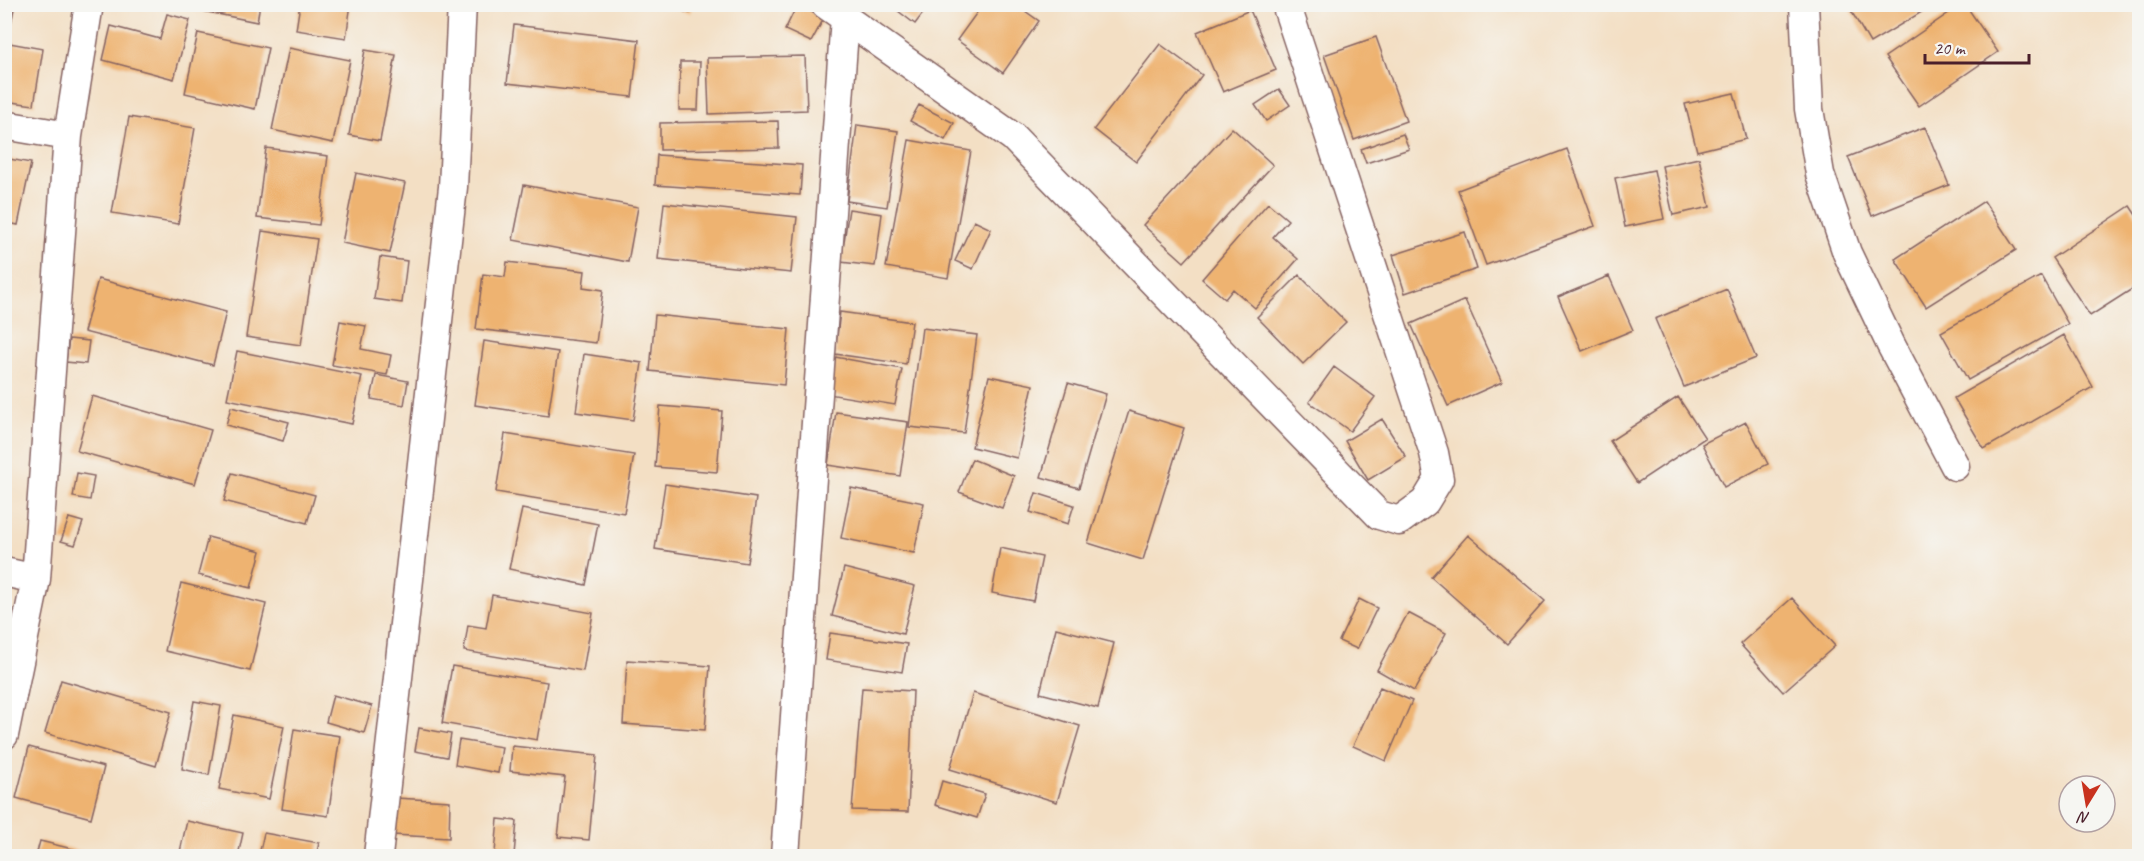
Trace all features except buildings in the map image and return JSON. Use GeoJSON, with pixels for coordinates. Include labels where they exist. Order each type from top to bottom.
{"type":"FeatureCollection","features":[{"type":"Feature","properties":{"kind":"street"},"geometry":{"type":"LineString","coordinates":[[4,735],[36,579],[68,136],[89,4]]}},
{"type":"Feature","properties":{"kind":"street"},"geometry":{"type":"LineString","coordinates":[[378,856],[453,187],[462,4]]}},
{"type":"Feature","properties":{"kind":"street"},"geometry":{"type":"LineString","coordinates":[[835,11],[1013,137],[1379,515],[1399,521],[1425,502],[1438,479],[1434,453],[1286,4]]}},
{"type":"Feature","properties":{"kind":"street"},"geometry":{"type":"LineString","coordinates":[[1804,4],[1809,109],[1820,174],[1847,253],[1891,345],[1955,466]]}},
{"type":"Feature","properties":{"kind":"street"},"geometry":{"type":"LineString","coordinates":[[785,856],[835,11]]}},
{"type":"Feature","properties":{"kind":"street"},"geometry":{"type":"LineString","coordinates":[[4,125],[68,136]]}},
{"type":"Feature","properties":{"kind":"street"},"geometry":{"type":"LineString","coordinates":[[4,572],[36,579]]}}]}
